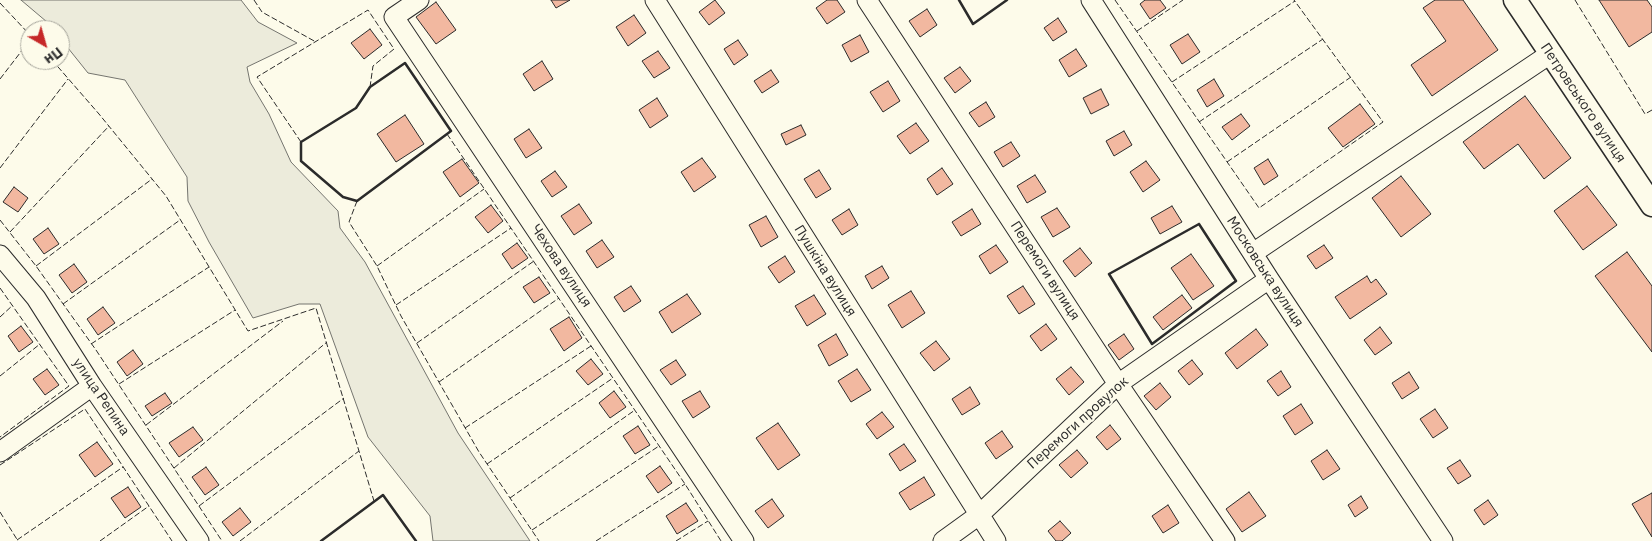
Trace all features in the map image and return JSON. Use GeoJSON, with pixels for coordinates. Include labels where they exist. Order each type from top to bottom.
{"type":"FeatureCollection","features":[{"type":"Feature","properties":{"kind":"main road","name":"Петровського вулиця"},"geometry":{"type":"LineString","coordinates":[[1514,0],[1652,205]]}},
{"type":"Feature","properties":{"kind":"street","name":"Чехова вулиця"},"geometry":{"type":"LineString","coordinates":[[419,0],[394,17],[744,541]]}},
{"type":"Feature","properties":{"kind":"street","name":"Пушкіна вулиця"},"geometry":{"type":"LineString","coordinates":[[655,0],[996,541]]}},
{"type":"Feature","properties":{"kind":"street","name":"Перемоги вулиця"},"geometry":{"type":"LineString","coordinates":[[867,0],[1118,384],[1225,541]]}},
{"type":"Feature","properties":{"kind":"street","name":"Московська вулиця"},"geometry":{"type":"LineString","coordinates":[[1092,0],[1253,253],[1443,541]]}},
{"type":"Feature","properties":{"kind":"street"},"geometry":{"type":"LineString","coordinates":[[1253,253],[1550,54]]}},
{"type":"Feature","properties":{"kind":"street","name":"улица Репина"},"geometry":{"type":"LineString","coordinates":[[0,255],[36,298],[92,386],[199,541]]}},
{"type":"Feature","properties":{"kind":"street","name":"Перемоги провулок"},"geometry":{"type":"LineString","coordinates":[[943,541],[979,515],[1118,384],[1270,279]]}},
{"type":"Feature","properties":{"kind":"street"},"geometry":{"type":"LineString","coordinates":[[0,452],[92,386]]}},
{"type":"Feature","properties":{"kind":"shaded area"},"geometry":{"type":"Polygon","coordinates":[[[21,0],[241,0],[258,22],[297,43],[247,67],[250,82],[269,114],[291,162],[338,211],[340,228],[365,262],[458,433],[530,541],[433,541],[430,516],[368,437],[320,304],[299,304],[253,318],[209,242],[188,201],[187,177],[125,80],[88,73],[70,50],[70,20],[45,20],[21,0]]]}},
{"type":"Feature","properties":{"kind":"building"},"geometry":{"type":"Polygon","coordinates":[[[551,0],[570,0],[556,8],[551,0]]]}},
{"type":"Feature","properties":{"kind":"building"},"geometry":{"type":"Polygon","coordinates":[[[715,0],[725,13],[709,25],[699,12],[715,0]]]}},
{"type":"Feature","properties":{"kind":"building"},"geometry":{"type":"Polygon","coordinates":[[[827,0],[837,0],[845,12],[827,24],[816,8],[827,0]]]}},
{"type":"Feature","properties":{"kind":"building"},"geometry":{"type":"Polygon","coordinates":[[[1145,0],[1160,0],[1166,8],[1150,19],[1140,4],[1145,0]]]}},
{"type":"Feature","properties":{"kind":"building"},"geometry":{"type":"Polygon","coordinates":[[[1435,0],[1463,0],[1498,50],[1432,96],[1411,65],[1446,41],[1423,8],[1435,0]]]}},
{"type":"Feature","properties":{"kind":"building"},"geometry":{"type":"Polygon","coordinates":[[[1599,0],[1647,0],[1652,7],[1652,32],[1629,47],[1599,0]]]}},
{"type":"Feature","properties":{"kind":"building"},"geometry":{"type":"Polygon","coordinates":[[[436,2],[456,30],[436,44],[416,17],[436,2]]]}},
{"type":"Feature","properties":{"kind":"building"},"geometry":{"type":"Polygon","coordinates":[[[927,9],[937,25],[920,37],[909,21],[927,9]]]}},
{"type":"Feature","properties":{"kind":"building"},"geometry":{"type":"Polygon","coordinates":[[[634,15],[646,33],[628,46],[616,27],[634,15]]]}},
{"type":"Feature","properties":{"kind":"building"},"geometry":{"type":"Polygon","coordinates":[[[1058,18],[1067,32],[1053,41],[1044,28],[1058,18]]]}},
{"type":"Feature","properties":{"kind":"building"},"geometry":{"type":"Polygon","coordinates":[[[370,29],[382,45],[364,59],[351,43],[370,29]]]}},
{"type":"Feature","properties":{"kind":"building"},"geometry":{"type":"Polygon","coordinates":[[[1188,34],[1200,52],[1182,64],[1170,45],[1188,34]]]}},
{"type":"Feature","properties":{"kind":"building"},"geometry":{"type":"Polygon","coordinates":[[[860,35],[869,52],[851,62],[842,45],[860,35]]]}},
{"type":"Feature","properties":{"kind":"building"},"geometry":{"type":"Polygon","coordinates":[[[738,40],[748,55],[734,65],[724,49],[738,40]]]}},
{"type":"Feature","properties":{"kind":"building"},"geometry":{"type":"Polygon","coordinates":[[[1076,49],[1087,66],[1069,77],[1059,60],[1076,49]]]}},
{"type":"Feature","properties":{"kind":"building"},"geometry":{"type":"Polygon","coordinates":[[[658,51],[670,68],[654,78],[642,61],[658,51]]]}},
{"type":"Feature","properties":{"kind":"building"},"geometry":{"type":"Polygon","coordinates":[[[542,61],[553,79],[534,91],[523,74],[542,61]]]}},
{"type":"Feature","properties":{"kind":"building"},"geometry":{"type":"Polygon","coordinates":[[[960,67],[971,81],[955,93],[944,78],[960,67]]]}},
{"type":"Feature","properties":{"kind":"building"},"geometry":{"type":"Polygon","coordinates":[[[771,70],[779,82],[762,93],[754,81],[771,70]]]}},
{"type":"Feature","properties":{"kind":"building"},"geometry":{"type":"Polygon","coordinates":[[[1214,79],[1224,96],[1207,107],[1197,90],[1214,79]]]}},
{"type":"Feature","properties":{"kind":"building"},"geometry":{"type":"Polygon","coordinates":[[[888,81],[900,101],[883,112],[870,92],[888,81]]]}},
{"type":"Feature","properties":{"kind":"building"},"geometry":{"type":"Polygon","coordinates":[[[1101,89],[1109,105],[1091,114],[1083,98],[1101,89]]]}},
{"type":"Feature","properties":{"kind":"building"},"geometry":{"type":"Polygon","coordinates":[[[1525,96],[1571,158],[1544,179],[1518,144],[1484,169],[1463,142],[1525,96]]]}},
{"type":"Feature","properties":{"kind":"building"},"geometry":{"type":"Polygon","coordinates":[[[657,98],[668,116],[650,128],[639,110],[657,98]]]}},
{"type":"Feature","properties":{"kind":"building"},"geometry":{"type":"Polygon","coordinates":[[[986,102],[995,117],[979,127],[969,113],[986,102]]]}},
{"type":"Feature","properties":{"kind":"building"},"geometry":{"type":"Polygon","coordinates":[[[1360,104],[1375,124],[1343,147],[1328,128],[1360,104]]]}},
{"type":"Feature","properties":{"kind":"building"},"geometry":{"type":"Polygon","coordinates":[[[1241,114],[1250,126],[1232,140],[1222,127],[1241,114]]]}},
{"type":"Feature","properties":{"kind":"building"},"geometry":{"type":"Polygon","coordinates":[[[405,115],[424,144],[396,162],[377,134],[405,115]]]}},
{"type":"Feature","properties":{"kind":"building"},"geometry":{"type":"Polygon","coordinates":[[[916,123],[929,141],[910,154],[897,136],[916,123]]]}},
{"type":"Feature","properties":{"kind":"building"},"geometry":{"type":"Polygon","coordinates":[[[801,125],[806,135],[786,145],[781,134],[801,125]]]}},
{"type":"Feature","properties":{"kind":"building"},"geometry":{"type":"Polygon","coordinates":[[[529,129],[542,148],[526,158],[514,139],[529,129]]]}},
{"type":"Feature","properties":{"kind":"building"},"geometry":{"type":"Polygon","coordinates":[[[1124,131],[1132,145],[1114,156],[1106,141],[1124,131]]]}},
{"type":"Feature","properties":{"kind":"building"},"geometry":{"type":"Polygon","coordinates":[[[1011,142],[1020,156],[1003,167],[994,152],[1011,142]]]}},
{"type":"Feature","properties":{"kind":"building"},"geometry":{"type":"Polygon","coordinates":[[[702,158],[716,177],[694,192],[681,172],[702,158]]]}},
{"type":"Feature","properties":{"kind":"building"},"geometry":{"type":"Polygon","coordinates":[[[462,159],[479,183],[460,197],[443,172],[462,159]]]}},
{"type":"Feature","properties":{"kind":"building"},"geometry":{"type":"Polygon","coordinates":[[[1268,159],[1278,176],[1264,185],[1254,168],[1268,159]]]}},
{"type":"Feature","properties":{"kind":"building"},"geometry":{"type":"Polygon","coordinates":[[[1146,161],[1160,180],[1143,192],[1130,172],[1146,161]]]}},
{"type":"Feature","properties":{"kind":"building"},"geometry":{"type":"Polygon","coordinates":[[[942,168],[953,184],[937,195],[927,179],[942,168]]]}},
{"type":"Feature","properties":{"kind":"building"},"geometry":{"type":"Polygon","coordinates":[[[819,170],[831,189],[816,198],[804,179],[819,170]]]}},
{"type":"Feature","properties":{"kind":"building"},"geometry":{"type":"Polygon","coordinates":[[[555,171],[567,187],[552,197],[541,181],[555,171]]]}},
{"type":"Feature","properties":{"kind":"building"},"geometry":{"type":"Polygon","coordinates":[[[1035,175],[1046,192],[1027,203],[1017,186],[1035,175]]]}},
{"type":"Feature","properties":{"kind":"building"},"geometry":{"type":"Polygon","coordinates":[[[1401,176],[1431,214],[1401,237],[1372,198],[1401,176]]]}},
{"type":"Feature","properties":{"kind":"building"},"geometry":{"type":"Polygon","coordinates":[[[1587,186],[1617,225],[1583,250],[1554,211],[1587,186]]]}},
{"type":"Feature","properties":{"kind":"building"},"geometry":{"type":"Polygon","coordinates":[[[14,187],[28,198],[18,212],[3,202],[14,187]]]}},
{"type":"Feature","properties":{"kind":"building"},"geometry":{"type":"Polygon","coordinates":[[[579,204],[592,223],[574,235],[561,216],[579,204]]]}},
{"type":"Feature","properties":{"kind":"building"},"geometry":{"type":"Polygon","coordinates":[[[491,205],[503,221],[488,233],[475,217],[491,205]]]}},
{"type":"Feature","properties":{"kind":"building"},"geometry":{"type":"Polygon","coordinates":[[[1172,206],[1182,222],[1160,234],[1151,218],[1172,206]]]}},
{"type":"Feature","properties":{"kind":"building"},"geometry":{"type":"Polygon","coordinates":[[[1057,208],[1070,227],[1053,237],[1041,217],[1057,208]]]}},
{"type":"Feature","properties":{"kind":"building"},"geometry":{"type":"Polygon","coordinates":[[[849,209],[858,225],[842,235],[832,220],[849,209]]]}},
{"type":"Feature","properties":{"kind":"building"},"geometry":{"type":"Polygon","coordinates":[[[972,209],[981,224],[961,236],[952,222],[972,209]]]}},
{"type":"Feature","properties":{"kind":"building"},"geometry":{"type":"Polygon","coordinates":[[[766,216],[778,237],[761,247],[749,225],[766,216]]]}},
{"type":"Feature","properties":{"kind":"building"},"geometry":{"type":"Polygon","coordinates":[[[48,228],[59,244],[44,254],[33,239],[48,228]]]}},
{"type":"Feature","properties":{"kind":"building"},"geometry":{"type":"Polygon","coordinates":[[[602,240],[614,257],[597,268],[586,251],[602,240]]]}},
{"type":"Feature","properties":{"kind":"building"},"geometry":{"type":"Polygon","coordinates":[[[517,243],[528,258],[512,269],[502,254],[517,243]]]}},
{"type":"Feature","properties":{"kind":"building"},"geometry":{"type":"Polygon","coordinates":[[[996,245],[1008,262],[990,274],[979,256],[996,245]]]}},
{"type":"Feature","properties":{"kind":"building"},"geometry":{"type":"Polygon","coordinates":[[[1324,245],[1333,258],[1316,269],[1307,256],[1324,245]]]}},
{"type":"Feature","properties":{"kind":"building"},"geometry":{"type":"Polygon","coordinates":[[[1080,248],[1092,263],[1075,277],[1063,261],[1080,248]]]}},
{"type":"Feature","properties":{"kind":"building"},"geometry":{"type":"Polygon","coordinates":[[[1627,252],[1652,286],[1652,352],[1595,276],[1627,252]]]}},
{"type":"Feature","properties":{"kind":"building"},"geometry":{"type":"Polygon","coordinates":[[[1191,254],[1214,286],[1193,300],[1171,268],[1191,254]]]}},
{"type":"Feature","properties":{"kind":"building"},"geometry":{"type":"Polygon","coordinates":[[[785,256],[795,272],[779,283],[768,267],[785,256]]]}},
{"type":"Feature","properties":{"kind":"building"},"geometry":{"type":"Polygon","coordinates":[[[74,264],[87,282],[72,293],[59,275],[74,264]]]}},
{"type":"Feature","properties":{"kind":"building"},"geometry":{"type":"Polygon","coordinates":[[[882,266],[889,278],[872,289],[865,276],[882,266]]]}},
{"type":"Feature","properties":{"kind":"building"},"geometry":{"type":"Polygon","coordinates":[[[1367,276],[1371,283],[1376,279],[1387,294],[1350,319],[1335,297],[1367,276]]]}},
{"type":"Feature","properties":{"kind":"building"},"geometry":{"type":"Polygon","coordinates":[[[539,277],[550,293],[534,303],[523,287],[539,277]]]}},
{"type":"Feature","properties":{"kind":"building"},"geometry":{"type":"Polygon","coordinates":[[[631,286],[641,301],[624,312],[614,297],[631,286]]]}},
{"type":"Feature","properties":{"kind":"building"},"geometry":{"type":"Polygon","coordinates":[[[1023,286],[1035,304],[1019,314],[1007,296],[1023,286]]]}},
{"type":"Feature","properties":{"kind":"building"},"geometry":{"type":"Polygon","coordinates":[[[911,291],[925,313],[902,328],[888,305],[911,291]]]}},
{"type":"Feature","properties":{"kind":"building"},"geometry":{"type":"Polygon","coordinates":[[[687,294],[701,314],[672,333],[659,312],[687,294]]]}},
{"type":"Feature","properties":{"kind":"building"},"geometry":{"type":"Polygon","coordinates":[[[814,295],[826,314],[807,326],[795,306],[814,295]]]}},
{"type":"Feature","properties":{"kind":"building"},"geometry":{"type":"Polygon","coordinates":[[[1182,295],[1192,308],[1163,330],[1153,317],[1182,295]]]}},
{"type":"Feature","properties":{"kind":"building"},"geometry":{"type":"Polygon","coordinates":[[[103,307],[115,323],[98,335],[87,319],[103,307]]]}},
{"type":"Feature","properties":{"kind":"building"},"geometry":{"type":"Polygon","coordinates":[[[569,317],[582,338],[564,351],[550,329],[569,317]]]}},
{"type":"Feature","properties":{"kind":"building"},"geometry":{"type":"Polygon","coordinates":[[[1046,324],[1057,339],[1041,351],[1030,336],[1046,324]]]}},
{"type":"Feature","properties":{"kind":"building"},"geometry":{"type":"Polygon","coordinates":[[[21,326],[33,342],[19,352],[8,336],[21,326]]]}},
{"type":"Feature","properties":{"kind":"building"},"geometry":{"type":"Polygon","coordinates":[[[1380,327],[1392,343],[1375,355],[1364,340],[1380,327]]]}},
{"type":"Feature","properties":{"kind":"building"},"geometry":{"type":"Polygon","coordinates":[[[1256,329],[1268,345],[1237,369],[1225,353],[1256,329]]]}},
{"type":"Feature","properties":{"kind":"building"},"geometry":{"type":"Polygon","coordinates":[[[836,334],[848,355],[829,366],[818,345],[836,334]]]}},
{"type":"Feature","properties":{"kind":"building"},"geometry":{"type":"Polygon","coordinates":[[[1124,334],[1134,349],[1119,360],[1108,345],[1124,334]]]}},
{"type":"Feature","properties":{"kind":"building"},"geometry":{"type":"Polygon","coordinates":[[[936,341],[950,359],[934,371],[920,353],[936,341]]]}},
{"type":"Feature","properties":{"kind":"building"},"geometry":{"type":"Polygon","coordinates":[[[133,350],[143,364],[127,376],[117,362],[133,350]]]}},
{"type":"Feature","properties":{"kind":"building"},"geometry":{"type":"Polygon","coordinates":[[[591,359],[603,374],[588,385],[576,371],[591,359]]]}},
{"type":"Feature","properties":{"kind":"building"},"geometry":{"type":"Polygon","coordinates":[[[676,360],[686,375],[671,385],[660,370],[676,360]]]}},
{"type":"Feature","properties":{"kind":"building"},"geometry":{"type":"Polygon","coordinates":[[[1192,360],[1203,374],[1189,385],[1178,371],[1192,360]]]}},
{"type":"Feature","properties":{"kind":"building"},"geometry":{"type":"Polygon","coordinates":[[[1071,367],[1084,382],[1069,395],[1056,379],[1071,367]]]}},
{"type":"Feature","properties":{"kind":"building"},"geometry":{"type":"Polygon","coordinates":[[[47,369],[59,385],[45,395],[33,379],[47,369]]]}},
{"type":"Feature","properties":{"kind":"building"},"geometry":{"type":"Polygon","coordinates":[[[857,369],[871,390],[851,402],[838,381],[857,369]]]}},
{"type":"Feature","properties":{"kind":"building"},"geometry":{"type":"Polygon","coordinates":[[[1281,371],[1291,387],[1278,396],[1267,381],[1281,371]]]}},
{"type":"Feature","properties":{"kind":"building"},"geometry":{"type":"Polygon","coordinates":[[[1409,372],[1419,388],[1402,399],[1392,383],[1409,372]]]}},
{"type":"Feature","properties":{"kind":"building"},"geometry":{"type":"Polygon","coordinates":[[[1160,383],[1171,397],[1156,410],[1144,396],[1160,383]]]}},
{"type":"Feature","properties":{"kind":"building"},"geometry":{"type":"Polygon","coordinates":[[[970,387],[980,404],[962,415],[952,399],[970,387]]]}},
{"type":"Feature","properties":{"kind":"building"},"geometry":{"type":"Polygon","coordinates":[[[614,391],[626,407],[610,418],[599,403],[614,391]]]}},
{"type":"Feature","properties":{"kind":"building"},"geometry":{"type":"Polygon","coordinates":[[[700,391],[710,407],[693,418],[682,401],[700,391]]]}},
{"type":"Feature","properties":{"kind":"building"},"geometry":{"type":"Polygon","coordinates":[[[165,393],[172,403],[152,416],[145,406],[165,393]]]}},
{"type":"Feature","properties":{"kind":"building"},"geometry":{"type":"Polygon","coordinates":[[[1301,404],[1313,423],[1295,435],[1283,416],[1301,404]]]}},
{"type":"Feature","properties":{"kind":"building"},"geometry":{"type":"Polygon","coordinates":[[[1435,409],[1448,428],[1433,438],[1420,419],[1435,409]]]}},
{"type":"Feature","properties":{"kind":"building"},"geometry":{"type":"Polygon","coordinates":[[[882,412],[894,427],[877,439],[866,424],[882,412]]]}},
{"type":"Feature","properties":{"kind":"building"},"geometry":{"type":"Polygon","coordinates":[[[778,423],[800,455],[778,470],[756,438],[778,423]]]}},
{"type":"Feature","properties":{"kind":"building"},"geometry":{"type":"Polygon","coordinates":[[[1110,425],[1121,439],[1107,450],[1096,437],[1110,425]]]}},
{"type":"Feature","properties":{"kind":"building"},"geometry":{"type":"Polygon","coordinates":[[[638,426],[650,445],[635,454],[623,436],[638,426]]]}},
{"type":"Feature","properties":{"kind":"building"},"geometry":{"type":"Polygon","coordinates":[[[193,427],[203,440],[179,457],[169,443],[193,427]]]}},
{"type":"Feature","properties":{"kind":"building"},"geometry":{"type":"Polygon","coordinates":[[[1002,431],[1013,447],[996,459],[985,443],[1002,431]]]}},
{"type":"Feature","properties":{"kind":"building"},"geometry":{"type":"Polygon","coordinates":[[[97,442],[113,464],[95,477],[79,455],[97,442]]]}},
{"type":"Feature","properties":{"kind":"building"},"geometry":{"type":"Polygon","coordinates":[[[904,444],[916,461],[900,471],[889,454],[904,444]]]}},
{"type":"Feature","properties":{"kind":"building"},"geometry":{"type":"Polygon","coordinates":[[[1077,450],[1088,463],[1071,478],[1059,465],[1077,450]]]}},
{"type":"Feature","properties":{"kind":"building"},"geometry":{"type":"Polygon","coordinates":[[[1327,450],[1340,469],[1323,480],[1311,461],[1327,450]]]}},
{"type":"Feature","properties":{"kind":"building"},"geometry":{"type":"Polygon","coordinates":[[[1460,460],[1471,476],[1458,484],[1447,468],[1460,460]]]}},
{"type":"Feature","properties":{"kind":"building"},"geometry":{"type":"Polygon","coordinates":[[[660,466],[672,483],[658,493],[646,476],[660,466]]]}},
{"type":"Feature","properties":{"kind":"building"},"geometry":{"type":"Polygon","coordinates":[[[206,467],[219,485],[205,495],[192,477],[206,467]]]}},
{"type":"Feature","properties":{"kind":"building"},"geometry":{"type":"Polygon","coordinates":[[[924,477],[935,495],[910,510],[899,493],[924,477]]]}},
{"type":"Feature","properties":{"kind":"building"},"geometry":{"type":"Polygon","coordinates":[[[128,487],[141,507],[125,518],[111,498],[128,487]]]}},
{"type":"Feature","properties":{"kind":"building"},"geometry":{"type":"Polygon","coordinates":[[[1249,492],[1266,516],[1242,532],[1226,509],[1249,492]]]}},
{"type":"Feature","properties":{"kind":"building"},"geometry":{"type":"Polygon","coordinates":[[[1652,493],[1652,537],[1632,504],[1652,493]]]}},
{"type":"Feature","properties":{"kind":"building"},"geometry":{"type":"Polygon","coordinates":[[[1361,496],[1368,508],[1355,517],[1348,505],[1361,496]]]}},
{"type":"Feature","properties":{"kind":"building"},"geometry":{"type":"Polygon","coordinates":[[[772,499],[784,516],[768,528],[755,511],[772,499]]]}},
{"type":"Feature","properties":{"kind":"building"},"geometry":{"type":"Polygon","coordinates":[[[1488,500],[1498,515],[1484,525],[1474,510],[1488,500]]]}},
{"type":"Feature","properties":{"kind":"building"},"geometry":{"type":"Polygon","coordinates":[[[686,503],[698,521],[677,534],[666,516],[686,503]]]}},
{"type":"Feature","properties":{"kind":"building"},"geometry":{"type":"Polygon","coordinates":[[[1168,505],[1179,523],[1163,533],[1152,516],[1168,505]]]}},
{"type":"Feature","properties":{"kind":"building"},"geometry":{"type":"Polygon","coordinates":[[[240,508],[251,522],[233,536],[222,522],[240,508]]]}},
{"type":"Feature","properties":{"kind":"building"},"geometry":{"type":"Polygon","coordinates":[[[1060,521],[1071,533],[1062,541],[1056,541],[1048,531],[1060,521]]]}},
{"type":"Feature","properties":{"kind":"fence"},"geometry":{"type":"LineString","coordinates":[[254,0],[262,12],[316,42]]}},
{"type":"Feature","properties":{"kind":"fence"},"geometry":{"type":"LineString","coordinates":[[1115,0],[1259,208],[1383,122],[1294,0]]}},
{"type":"Feature","properties":{"kind":"fence"},"geometry":{"type":"LineString","coordinates":[[1137,31],[1183,0]]}},
{"type":"Feature","properties":{"kind":"fence"},"geometry":{"type":"LineString","coordinates":[[1575,0],[1645,114],[1652,110]]}},
{"type":"Feature","properties":{"kind":"fence"},"geometry":{"type":"LineString","coordinates":[[1172,82],[1295,1]]}},
{"type":"Feature","properties":{"kind":"fence"},"geometry":{"type":"LineString","coordinates":[[0,3],[20,24]]}},
{"type":"Feature","properties":{"kind":"fence"},"geometry":{"type":"LineString","coordinates":[[301,142],[257,77],[368,10],[394,49],[373,66],[370,87]]}},
{"type":"Feature","properties":{"kind":"fence"},"geometry":{"type":"LineString","coordinates":[[1199,122],[1323,39]]}},
{"type":"Feature","properties":{"kind":"fence"},"geometry":{"type":"LineString","coordinates":[[0,79],[20,53]]}},
{"type":"Feature","properties":{"kind":"fence"},"geometry":{"type":"LineString","coordinates":[[61,70],[166,196],[248,331],[316,308],[374,501]]}},
{"type":"Feature","properties":{"kind":"fence"},"geometry":{"type":"LineString","coordinates":[[1227,162],[1351,77]]}},
{"type":"Feature","properties":{"kind":"fence"},"geometry":{"type":"LineString","coordinates":[[0,168],[68,79]]}},
{"type":"Feature","properties":{"kind":"fence"},"geometry":{"type":"LineString","coordinates":[[10,232],[109,126]]}},
{"type":"Feature","properties":{"kind":"fence"},"geometry":{"type":"LineString","coordinates":[[447,134],[685,484],[721,541]]}},
{"type":"Feature","properties":{"kind":"fence"},"geometry":{"type":"LineString","coordinates":[[36,266],[152,179]]}},
{"type":"Feature","properties":{"kind":"fence"},"geometry":{"type":"LineString","coordinates":[[377,266],[484,189]]}},
{"type":"Feature","properties":{"kind":"fence"},"geometry":{"type":"LineString","coordinates":[[357,201],[349,222],[377,266],[401,316],[479,452],[539,541]]}},
{"type":"Feature","properties":{"kind":"fence"},"geometry":{"type":"LineString","coordinates":[[0,220],[36,266],[96,350],[222,541]]}},
{"type":"Feature","properties":{"kind":"fence"},"geometry":{"type":"LineString","coordinates":[[63,304],[180,220]]}},
{"type":"Feature","properties":{"kind":"fence"},"geometry":{"type":"LineString","coordinates":[[396,305],[511,228]]}},
{"type":"Feature","properties":{"kind":"fence"},"geometry":{"type":"LineString","coordinates":[[417,343],[534,261]]}},
{"type":"Feature","properties":{"kind":"fence"},"geometry":{"type":"LineString","coordinates":[[91,344],[209,267]]}},
{"type":"Feature","properties":{"kind":"fence"},"geometry":{"type":"LineString","coordinates":[[0,288],[69,386],[0,437]]}},
{"type":"Feature","properties":{"kind":"fence"},"geometry":{"type":"LineString","coordinates":[[439,382],[559,298]]}},
{"type":"Feature","properties":{"kind":"fence"},"geometry":{"type":"LineString","coordinates":[[0,317],[13,305]]}},
{"type":"Feature","properties":{"kind":"fence"},"geometry":{"type":"LineString","coordinates":[[119,384],[235,310]]}},
{"type":"Feature","properties":{"kind":"fence"},"geometry":{"type":"LineString","coordinates":[[146,425],[283,321]]}},
{"type":"Feature","properties":{"kind":"fence"},"geometry":{"type":"LineString","coordinates":[[174,468],[327,342]]}},
{"type":"Feature","properties":{"kind":"fence"},"geometry":{"type":"LineString","coordinates":[[0,376],[40,344]]}},
{"type":"Feature","properties":{"kind":"fence"},"geometry":{"type":"LineString","coordinates":[[465,428],[591,346]]}},
{"type":"Feature","properties":{"kind":"fence"},"geometry":{"type":"LineString","coordinates":[[487,464],[613,378]]}},
{"type":"Feature","properties":{"kind":"fence"},"geometry":{"type":"LineString","coordinates":[[199,506],[344,398]]}},
{"type":"Feature","properties":{"kind":"fence"},"geometry":{"type":"LineString","coordinates":[[0,465],[85,409],[172,541]]}},
{"type":"Feature","properties":{"kind":"fence"},"geometry":{"type":"LineString","coordinates":[[510,498],[635,410]]}},
{"type":"Feature","properties":{"kind":"fence"},"geometry":{"type":"LineString","coordinates":[[532,530],[659,446]]}},
{"type":"Feature","properties":{"kind":"fence"},"geometry":{"type":"LineString","coordinates":[[240,541],[359,451]]}},
{"type":"Feature","properties":{"kind":"fence"},"geometry":{"type":"LineString","coordinates":[[17,540],[123,467]]}},
{"type":"Feature","properties":{"kind":"fence"},"geometry":{"type":"LineString","coordinates":[[596,541],[685,484]]}},
{"type":"Feature","properties":{"kind":"fence"},"geometry":{"type":"LineString","coordinates":[[100,541],[149,506]]}},
{"type":"Feature","properties":{"kind":"fence"},"geometry":{"type":"LineString","coordinates":[[0,512],[18,541]]}},
{"type":"Feature","properties":{"kind":"fence"},"geometry":{"type":"LineString","coordinates":[[676,541],[708,521]]}},
{"type":"Feature","properties":{"kind":"wall"},"geometry":{"type":"LineString","coordinates":[[959,0],[973,24],[1007,0]]}},
{"type":"Feature","properties":{"kind":"wall"},"geometry":{"type":"LineString","coordinates":[[405,63],[451,131],[357,201],[343,197],[301,161],[301,142],[356,108],[370,87],[405,63]]}},
{"type":"Feature","properties":{"kind":"wall"},"geometry":{"type":"LineString","coordinates":[[1199,224],[1236,281],[1152,344],[1109,274],[1199,224]]}},
{"type":"Feature","properties":{"kind":"wall"},"geometry":{"type":"LineString","coordinates":[[321,541],[383,495],[416,541]]}}]}
